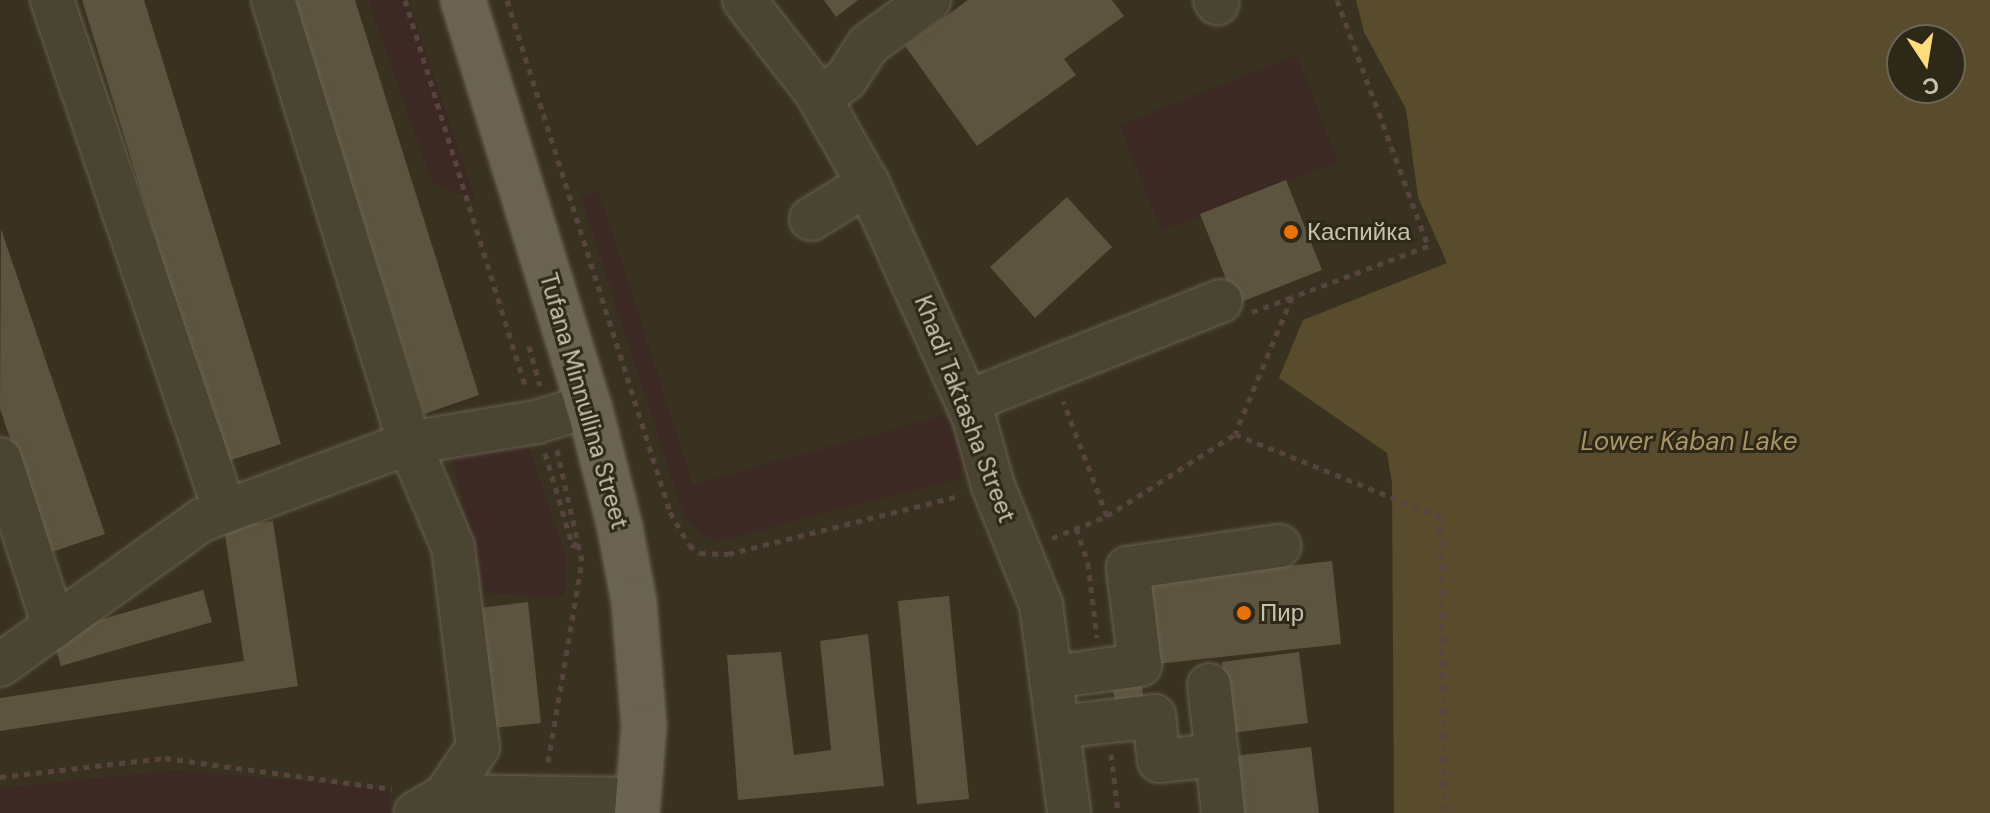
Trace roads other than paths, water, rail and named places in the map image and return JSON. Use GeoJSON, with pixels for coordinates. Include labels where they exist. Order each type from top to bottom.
{"type":"FeatureCollection","features":[{"type":"Feature","properties":{"kind":"main road","name":"Tufana Minnullina Street"},"geometry":{"type":"LineString","coordinates":[[463,0],[589,406],[634,602],[644,726],[638,806]]}},
{"type":"Feature","properties":{"kind":"street"},"geometry":{"type":"LineString","coordinates":[[52,0],[225,511]]}},
{"type":"Feature","properties":{"kind":"street"},"geometry":{"type":"LineString","coordinates":[[273,0],[409,443],[453,547],[478,747],[434,807]]}},
{"type":"Feature","properties":{"kind":"street","name":"Khadi Taktasha Street"},"geometry":{"type":"LineString","coordinates":[[744,0],[820,99],[868,184],[967,402],[993,486],[1041,605],[1069,813]]}},
{"type":"Feature","properties":{"kind":"street"},"geometry":{"type":"LineString","coordinates":[[820,99],[846,79],[868,45],[929,0]]}},
{"type":"Feature","properties":{"kind":"street"},"geometry":{"type":"LineString","coordinates":[[811,219],[868,184]]}},
{"type":"Feature","properties":{"kind":"street"},"geometry":{"type":"LineString","coordinates":[[967,402],[1221,301]]}},
{"type":"Feature","properties":{"kind":"street"},"geometry":{"type":"LineString","coordinates":[[0,665],[202,520],[409,443],[536,422],[589,406]]}},
{"type":"Feature","properties":{"kind":"street"},"geometry":{"type":"LineString","coordinates":[[0,459],[54,626]]}},
{"type":"Feature","properties":{"kind":"street"},"geometry":{"type":"LineString","coordinates":[[1052,677],[1140,665],[1128,568],[1279,546]]}},
{"type":"Feature","properties":{"kind":"street"},"geometry":{"type":"LineString","coordinates":[[1209,685],[1223,813]]}},
{"type":"Feature","properties":{"kind":"street"},"geometry":{"type":"LineString","coordinates":[[1058,727],[1154,716],[1159,761],[1217,755]]}},
{"type":"Feature","properties":{"kind":"street"},"geometry":{"type":"LineString","coordinates":[[434,807],[638,806]]}},
{"type":"Feature","properties":{"kind":"water","name":"Lower Kaban Lake"},"geometry":{"type":"Polygon","coordinates":[[[1356,0],[1990,0],[1990,813],[1394,813],[1392,483],[1387,453],[1279,378],[1303,320],[1447,263],[1418,197],[1406,109],[1364,32],[1356,0]]]}},
{"type":"Feature","properties":{"kind":"place","name":"Каспийка"},"geometry":{"type":"Point","coordinates":[1291,232]}},
{"type":"Feature","properties":{"kind":"place","name":"Пир"},"geometry":{"type":"Point","coordinates":[1244,613]}}]}
